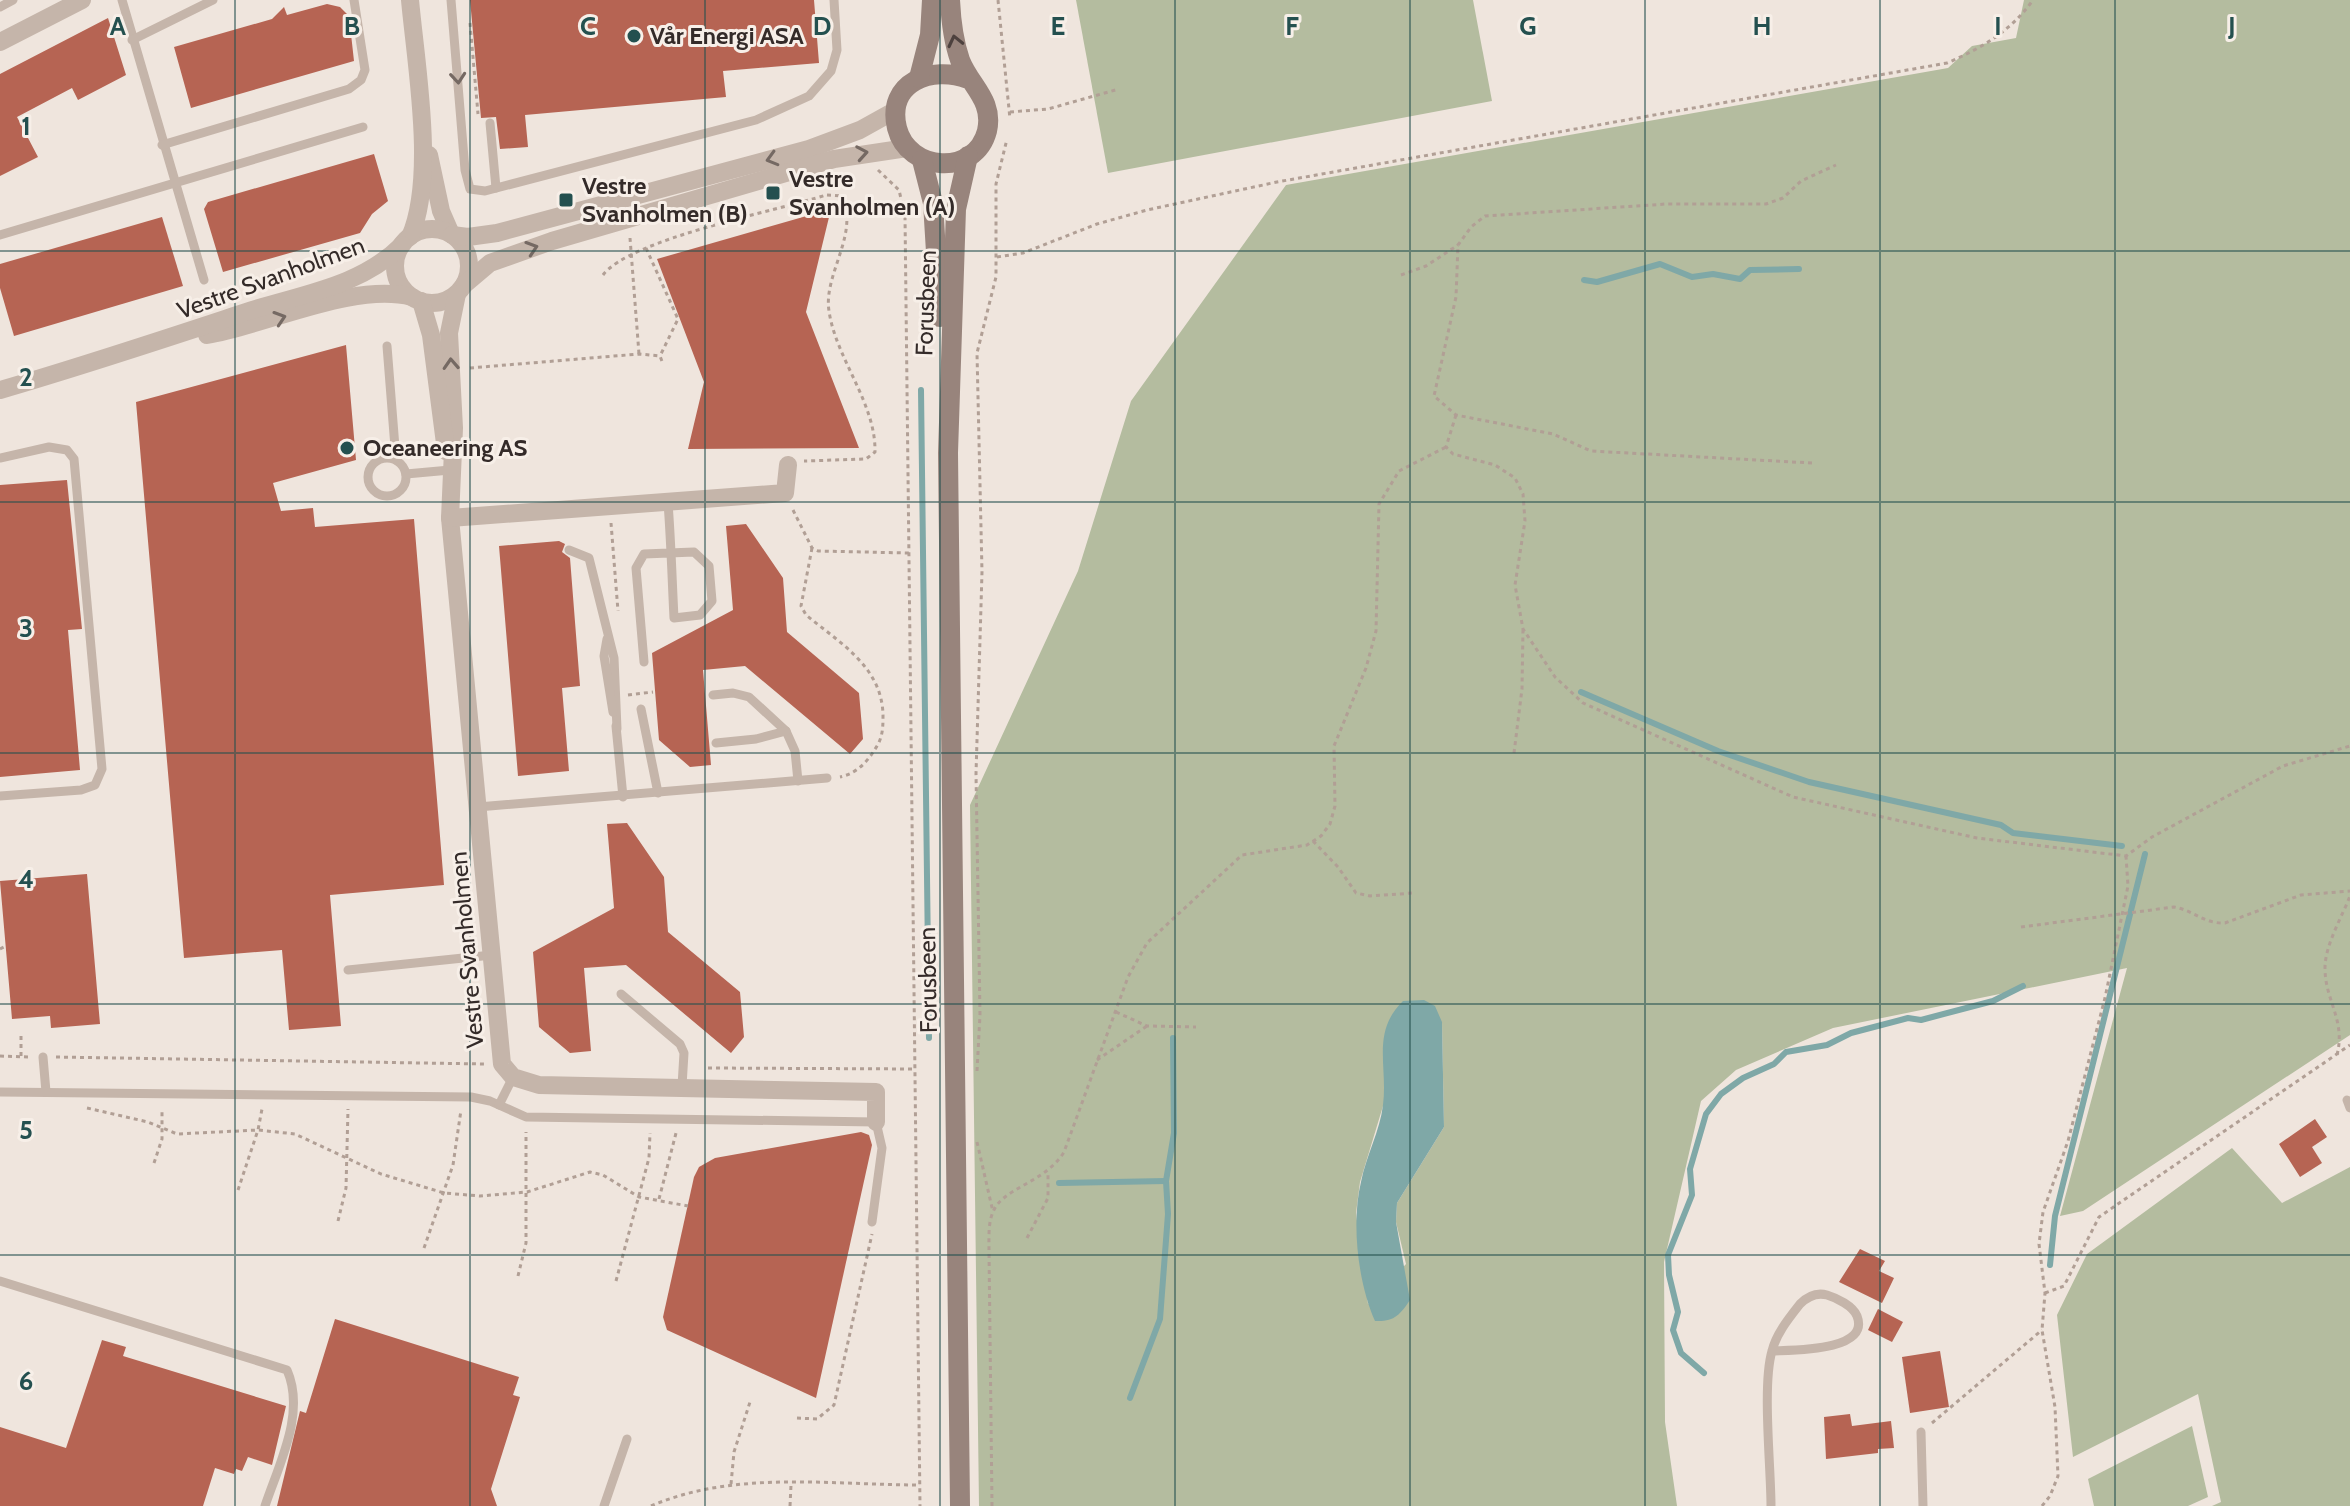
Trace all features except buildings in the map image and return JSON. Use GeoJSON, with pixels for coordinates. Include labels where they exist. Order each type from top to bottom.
{"type":"FeatureCollection","features":[{"type":"Feature","properties":{"kind":"main road"},"geometry":{"type":"LineString","coordinates":[[919,78],[930,35],[932,0]]}},
{"type":"Feature","properties":{"kind":"main road"},"geometry":{"type":"LineString","coordinates":[[950,0],[953,36],[968,79]]}},
{"type":"Feature","properties":{"kind":"main road"},"geometry":{"type":"LineString","coordinates":[[935,72],[952,73],[968,79],[979,90],[989,113],[986,133],[968,156],[938,164],[914,154],[896,124],[896,110],[908,86],[935,72]]}},
{"type":"Feature","properties":{"kind":"main road","name":"Forusbeen"},"geometry":{"type":"LineString","coordinates":[[914,154],[933,203],[948,453]]}},
{"type":"Feature","properties":{"kind":"main road","name":"Forusbeen"},"geometry":{"type":"LineString","coordinates":[[960,1506],[948,453],[956,209],[968,156]]}},
{"type":"Feature","properties":{"kind":"street"},"geometry":{"type":"LineString","coordinates":[[0,42],[82,0]]}},
{"type":"Feature","properties":{"kind":"street"},"geometry":{"type":"LineString","coordinates":[[410,0],[421,118],[421,195],[406,241],[397,256],[398,279],[416,299],[433,303],[460,289],[490,263],[552,241],[822,162],[868,151],[914,154]]}},
{"type":"Feature","properties":{"kind":"street"},"geometry":{"type":"LineString","coordinates":[[406,241],[430,229],[468,237],[497,233],[794,153],[860,130],[896,110]]}},
{"type":"Feature","properties":{"kind":"street"},"geometry":{"type":"LineString","coordinates":[[421,118],[436,192],[452,234],[461,242],[469,263],[460,289]]}},
{"type":"Feature","properties":{"kind":"street","name":"Vestre Svanholmen"},"geometry":{"type":"LineString","coordinates":[[0,390],[150,347],[365,275],[406,241]]}},
{"type":"Feature","properties":{"kind":"street","name":"Vestre Svanholmen"},"geometry":{"type":"LineString","coordinates":[[460,289],[449,333],[454,428],[450,518],[502,1064],[513,1077]]}},
{"type":"Feature","properties":{"kind":"street","name":"Vestre Svanholmen"},"geometry":{"type":"LineString","coordinates":[[150,347],[252,327],[370,291],[416,299],[431,335],[441,429],[450,470]]}},
{"type":"Feature","properties":{"kind":"street"},"geometry":{"type":"LineString","coordinates":[[450,518],[785,493],[788,465]]}},
{"type":"Feature","properties":{"kind":"street"},"geometry":{"type":"LineString","coordinates":[[513,1077],[539,1085],[683,1077],[876,1092],[876,1122]]}},
{"type":"Feature","properties":{"kind":"lane"},"geometry":{"type":"LineString","coordinates":[[0,7],[13,0]]}},
{"type":"Feature","properties":{"kind":"lane"},"geometry":{"type":"LineString","coordinates":[[122,0],[204,280]]}},
{"type":"Feature","properties":{"kind":"lane"},"geometry":{"type":"LineString","coordinates":[[132,40],[213,0]]}},
{"type":"Feature","properties":{"kind":"lane"},"geometry":{"type":"LineString","coordinates":[[162,145],[349,89],[361,80],[365,70],[354,0]]}},
{"type":"Feature","properties":{"kind":"lane"},"geometry":{"type":"LineString","coordinates":[[451,0],[465,170],[470,189],[496,188],[756,120],[809,96],[831,71],[837,50],[834,0]]}},
{"type":"Feature","properties":{"kind":"lane"},"geometry":{"type":"LineString","coordinates":[[484,125],[496,188]]}},
{"type":"Feature","properties":{"kind":"lane"},"geometry":{"type":"LineString","coordinates":[[0,235],[363,127]]}},
{"type":"Feature","properties":{"kind":"lane"},"geometry":{"type":"LineString","coordinates":[[387,346],[396,460],[406,474],[404,485],[397,494],[386,496],[375,492],[369,483],[368,472],[375,463],[385,458],[396,460]]}},
{"type":"Feature","properties":{"kind":"lane"},"geometry":{"type":"LineString","coordinates":[[0,458],[49,447],[67,450],[74,459],[102,769],[95,785],[81,790],[0,796]]}},
{"type":"Feature","properties":{"kind":"lane"},"geometry":{"type":"LineString","coordinates":[[406,474],[450,470]]}},
{"type":"Feature","properties":{"kind":"lane"},"geometry":{"type":"LineString","coordinates":[[644,662],[636,568],[644,554],[671,553],[694,552],[709,566],[712,601],[700,615],[674,618],[671,553],[668,503]]}},
{"type":"Feature","properties":{"kind":"lane"},"geometry":{"type":"LineString","coordinates":[[569,550],[584,554],[592,564],[608,632],[604,656],[606,683],[617,729],[623,797]]}},
{"type":"Feature","properties":{"kind":"lane"},"geometry":{"type":"LineString","coordinates":[[713,695],[733,693],[749,697],[786,731],[795,751],[798,781]]}},
{"type":"Feature","properties":{"kind":"lane"},"geometry":{"type":"LineString","coordinates":[[641,709],[658,793]]}},
{"type":"Feature","properties":{"kind":"lane"},"geometry":{"type":"LineString","coordinates":[[716,743],[756,739],[786,731]]}},
{"type":"Feature","properties":{"kind":"lane"},"geometry":{"type":"LineString","coordinates":[[478,807],[827,778]]}},
{"type":"Feature","properties":{"kind":"lane"},"geometry":{"type":"LineString","coordinates":[[348,970],[492,955]]}},
{"type":"Feature","properties":{"kind":"lane"},"geometry":{"type":"LineString","coordinates":[[621,994],[680,1044],[683,1077]]}},
{"type":"Feature","properties":{"kind":"lane"},"geometry":{"type":"LineString","coordinates":[[43,1057],[46,1092]]}},
{"type":"Feature","properties":{"kind":"lane"},"geometry":{"type":"LineString","coordinates":[[499,1105],[513,1077]]}},
{"type":"Feature","properties":{"kind":"lane"},"geometry":{"type":"LineString","coordinates":[[0,1092],[481,1098],[526,1117],[876,1122],[882,1148],[872,1222]]}},
{"type":"Feature","properties":{"kind":"lane"},"geometry":{"type":"LineString","coordinates":[[0,1281],[287,1370],[294,1387],[295,1410],[265,1506]]}},
{"type":"Feature","properties":{"kind":"lane"},"geometry":{"type":"LineString","coordinates":[[1771,1506],[1772,1351],[1788,1318],[1808,1296],[1825,1294],[1850,1306],[1856,1314],[1858,1324],[1853,1335],[1837,1345],[1772,1351]]}},
{"type":"Feature","properties":{"kind":"lane"},"geometry":{"type":"LineString","coordinates":[[1921,1432],[1923,1506]]}},
{"type":"Feature","properties":{"kind":"lane"},"geometry":{"type":"LineString","coordinates":[[604,1506],[627,1439]]}},
{"type":"Feature","properties":{"kind":"path"},"geometry":{"type":"LineString","coordinates":[[976,1073],[980,1015],[976,774],[982,572],[976,367],[979,337],[996,277],[997,257],[1023,253],[1097,224],[1147,210],[1277,182],[1947,63],[1984,47],[2021,18],[2033,0]]}},
{"type":"Feature","properties":{"kind":"path"},"geometry":{"type":"LineString","coordinates":[[470,23],[484,125]]}},
{"type":"Feature","properties":{"kind":"path"},"geometry":{"type":"LineString","coordinates":[[989,113],[1048,109],[1119,89]]}},
{"type":"Feature","properties":{"kind":"path"},"geometry":{"type":"LineString","coordinates":[[872,165],[899,190],[905,216],[920,1506]]}},
{"type":"Feature","properties":{"kind":"path"},"geometry":{"type":"LineString","coordinates":[[1401,275],[1426,266],[1458,245],[1485,216],[1666,204],[1766,204],[1783,198],[1801,181],[1836,165]]}},
{"type":"Feature","properties":{"kind":"path"},"geometry":{"type":"LineString","coordinates":[[603,275],[631,254],[732,218],[836,194],[841,196],[846,210],[828,308],[861,396],[875,452],[866,459],[816,459],[788,465]]}},
{"type":"Feature","properties":{"kind":"path"},"geometry":{"type":"LineString","coordinates":[[629,230],[639,354]]}},
{"type":"Feature","properties":{"kind":"path"},"geometry":{"type":"LineString","coordinates":[[1458,245],[1456,297],[1434,396],[1456,415],[1553,434],[1591,451],[1812,463]]}},
{"type":"Feature","properties":{"kind":"path"},"geometry":{"type":"LineString","coordinates":[[646,248],[678,319],[660,356],[663,364]]}},
{"type":"Feature","properties":{"kind":"path"},"geometry":{"type":"LineString","coordinates":[[461,369],[639,354],[660,356]]}},
{"type":"Feature","properties":{"kind":"path"},"geometry":{"type":"LineString","coordinates":[[993,1212],[1011,1192],[1048,1172],[1064,1152],[1094,1062],[1128,977],[1147,943],[1186,909],[1214,877],[1242,855],[1313,841],[1321,836],[1332,815],[1334,746],[1341,721],[1366,668],[1376,631],[1379,504],[1399,471],[1446,447],[1456,415]]}},
{"type":"Feature","properties":{"kind":"path"},"geometry":{"type":"LineString","coordinates":[[1446,447],[1453,454],[1495,465],[1515,478],[1523,494],[1525,521],[1515,585],[1523,629],[1522,689],[1514,753]]}},
{"type":"Feature","properties":{"kind":"path"},"geometry":{"type":"LineString","coordinates":[[785,493],[812,548],[801,606],[806,615],[866,666],[879,685],[883,701],[881,739],[870,758],[845,776],[827,778]]}},
{"type":"Feature","properties":{"kind":"path"},"geometry":{"type":"LineString","coordinates":[[812,548],[829,553],[909,553]]}},
{"type":"Feature","properties":{"kind":"path"},"geometry":{"type":"LineString","coordinates":[[1523,629],[1555,677],[1583,703],[1793,797],[1977,838],[2126,856],[2152,837],[2283,766],[2350,746]]}},
{"type":"Feature","properties":{"kind":"path"},"geometry":{"type":"LineString","coordinates":[[1313,841],[1338,867],[1356,893],[1370,896],[1413,893]]}},
{"type":"Feature","properties":{"kind":"path"},"geometry":{"type":"LineString","coordinates":[[2042,1506],[2058,1476],[2055,1407],[2042,1330],[2045,1293],[2039,1244],[2043,1212],[2068,1141],[2122,913],[2128,886],[2126,856]]}},
{"type":"Feature","properties":{"kind":"path"},"geometry":{"type":"LineString","coordinates":[[2021,927],[2174,907],[2188,910],[2212,924],[2225,923],[2301,895],[2350,893],[2325,964],[2327,989],[2342,1035],[2337,1055]]}},
{"type":"Feature","properties":{"kind":"path"},"geometry":{"type":"LineString","coordinates":[[1116,1012],[1147,1026],[1196,1027]]}},
{"type":"Feature","properties":{"kind":"path"},"geometry":{"type":"LineString","coordinates":[[1094,1062],[1147,1026]]}},
{"type":"Feature","properties":{"kind":"path"},"geometry":{"type":"LineString","coordinates":[[21,1035],[21,1056]]}},
{"type":"Feature","properties":{"kind":"path"},"geometry":{"type":"LineString","coordinates":[[2045,1293],[2064,1286],[2099,1217],[2350,1045]]}},
{"type":"Feature","properties":{"kind":"path"},"geometry":{"type":"LineString","coordinates":[[0,1056],[489,1064]]}},
{"type":"Feature","properties":{"kind":"path"},"geometry":{"type":"LineString","coordinates":[[683,1077],[916,1069]]}},
{"type":"Feature","properties":{"kind":"path"},"geometry":{"type":"LineString","coordinates":[[154,1163],[162,1130],[162,1093]]}},
{"type":"Feature","properties":{"kind":"path"},"geometry":{"type":"LineString","coordinates":[[238,1190],[258,1130],[262,1095]]}},
{"type":"Feature","properties":{"kind":"path"},"geometry":{"type":"LineString","coordinates":[[338,1221],[345,1197],[348,1097]]}},
{"type":"Feature","properties":{"kind":"path"},"geometry":{"type":"LineString","coordinates":[[424,1248],[458,1143],[462,1098]]}},
{"type":"Feature","properties":{"kind":"path"},"geometry":{"type":"LineString","coordinates":[[83,1107],[148,1122],[162,1130],[196,1135],[258,1130],[295,1134],[346,1155],[381,1174],[444,1193],[480,1196],[527,1192],[590,1172],[603,1175],[639,1197],[688,1206]]}},
{"type":"Feature","properties":{"kind":"path"},"geometry":{"type":"LineString","coordinates":[[518,1276],[526,1243],[526,1117]]}},
{"type":"Feature","properties":{"kind":"path"},"geometry":{"type":"LineString","coordinates":[[616,1281],[649,1158],[651,1117]]}},
{"type":"Feature","properties":{"kind":"path"},"geometry":{"type":"LineString","coordinates":[[659,1200],[675,1143],[677,1117]]}},
{"type":"Feature","properties":{"kind":"path"},"geometry":{"type":"LineString","coordinates":[[976,1134],[993,1212],[989,1250],[992,1506]]}},
{"type":"Feature","properties":{"kind":"path"},"geometry":{"type":"LineString","coordinates":[[1027,1238],[1048,1198],[1048,1172]]}},
{"type":"Feature","properties":{"kind":"path"},"geometry":{"type":"LineString","coordinates":[[797,1418],[817,1419],[834,1405],[872,1235],[872,1222]]}},
{"type":"Feature","properties":{"kind":"path"},"geometry":{"type":"LineString","coordinates":[[1921,1432],[2042,1330]]}},
{"type":"Feature","properties":{"kind":"path"},"geometry":{"type":"LineString","coordinates":[[731,1484],[731,1467],[750,1402]]}},
{"type":"Feature","properties":{"kind":"path"},"geometry":{"type":"LineString","coordinates":[[651,1506],[697,1490],[731,1484],[920,1485]]}},
{"type":"Feature","properties":{"kind":"path"},"geometry":{"type":"LineString","coordinates":[[790,1506],[791,1485]]}},
{"type":"Feature","properties":{"kind":"green space"},"geometry":{"type":"Polygon","coordinates":[[[1076,0],[1473,0],[1492,101],[1108,173],[1076,0]]]}},
{"type":"Feature","properties":{"kind":"green space"},"geometry":{"type":"Polygon","coordinates":[[[2024,0],[2350,0],[2350,1035],[2083,1211],[2060,1216],[2127,968],[1833,1028],[1736,1070],[1701,1101],[1664,1262],[1665,1422],[1677,1506],[979,1506],[970,805],[1078,571],[1131,401],[1286,185],[1948,68],[1972,46],[2016,38],[2024,0]],[[1442,1022],[1383,1106],[1360,1182],[1356,1213],[1368,1304],[1406,1264],[1396,1222],[1397,1203],[1444,1127],[1442,1022]]]}},
{"type":"Feature","properties":{"kind":"green space"},"geometry":{"type":"Polygon","coordinates":[[[2232,1148],[2282,1203],[2350,1167],[2350,1506],[2212,1506],[2221,1502],[2198,1394],[2073,1457],[2057,1315],[2087,1254],[2232,1148]]]}},
{"type":"Feature","properties":{"kind":"green space"},"geometry":{"type":"Polygon","coordinates":[[[2192,1426],[2208,1497],[2188,1506],[2094,1506],[2088,1479],[2192,1426]]]}},
{"type":"Feature","properties":{"kind":"water"},"geometry":{"type":"Polygon","coordinates":[[[1424,1000],[1435,1006],[1442,1022],[1444,1127],[1397,1203],[1396,1222],[1410,1300],[1396,1316],[1375,1321],[1360,1271],[1358,1198],[1381,1115],[1387,1025],[1403,1001],[1424,1000]]]}},
{"type":"Feature","properties":{"kind":"waterway"},"geometry":{"type":"LineString","coordinates":[[1584,280],[1597,282],[1660,264],[1692,277],[1713,274],[1740,279],[1750,270],[1799,269]]}},
{"type":"Feature","properties":{"kind":"waterway"},"geometry":{"type":"LineString","coordinates":[[921,390],[929,1038]]}},
{"type":"Feature","properties":{"kind":"waterway"},"geometry":{"type":"LineString","coordinates":[[1581,692],[1718,751],[1809,782],[2001,825],[2013,833],[2122,846]]}},
{"type":"Feature","properties":{"kind":"waterway"},"geometry":{"type":"LineString","coordinates":[[2050,1265],[2055,1216],[2145,854]]}},
{"type":"Feature","properties":{"kind":"waterway"},"geometry":{"type":"LineString","coordinates":[[1704,1373],[1681,1353],[1673,1330],[1678,1312],[1669,1275],[1668,1255],[1692,1195],[1690,1169],[1706,1114],[1721,1094],[1743,1078],[1774,1064],[1786,1052],[1827,1045],[1851,1033],[1908,1018],[1921,1020],[1993,1001],[2023,986]]}},
{"type":"Feature","properties":{"kind":"waterway"},"geometry":{"type":"LineString","coordinates":[[1130,1398],[1160,1319],[1168,1214],[1166,1181],[1174,1133],[1173,1038]]}},
{"type":"Feature","properties":{"kind":"waterway"},"geometry":{"type":"LineString","coordinates":[[1059,1183],[1166,1181]]}},
{"type":"Feature","properties":{"kind":"place","name":"Vår Energi ASA"},"geometry":{"type":"Point","coordinates":[634,36]}},
{"type":"Feature","properties":{"kind":"place","name":"Vestre Svanholmen (A)"},"geometry":{"type":"Point","coordinates":[773,193]}},
{"type":"Feature","properties":{"kind":"place","name":"Vestre Svanholmen (B)"},"geometry":{"type":"Point","coordinates":[566,200]}},
{"type":"Feature","properties":{"kind":"place","name":"Oceaneering AS"},"geometry":{"type":"Point","coordinates":[347,448]}}]}
